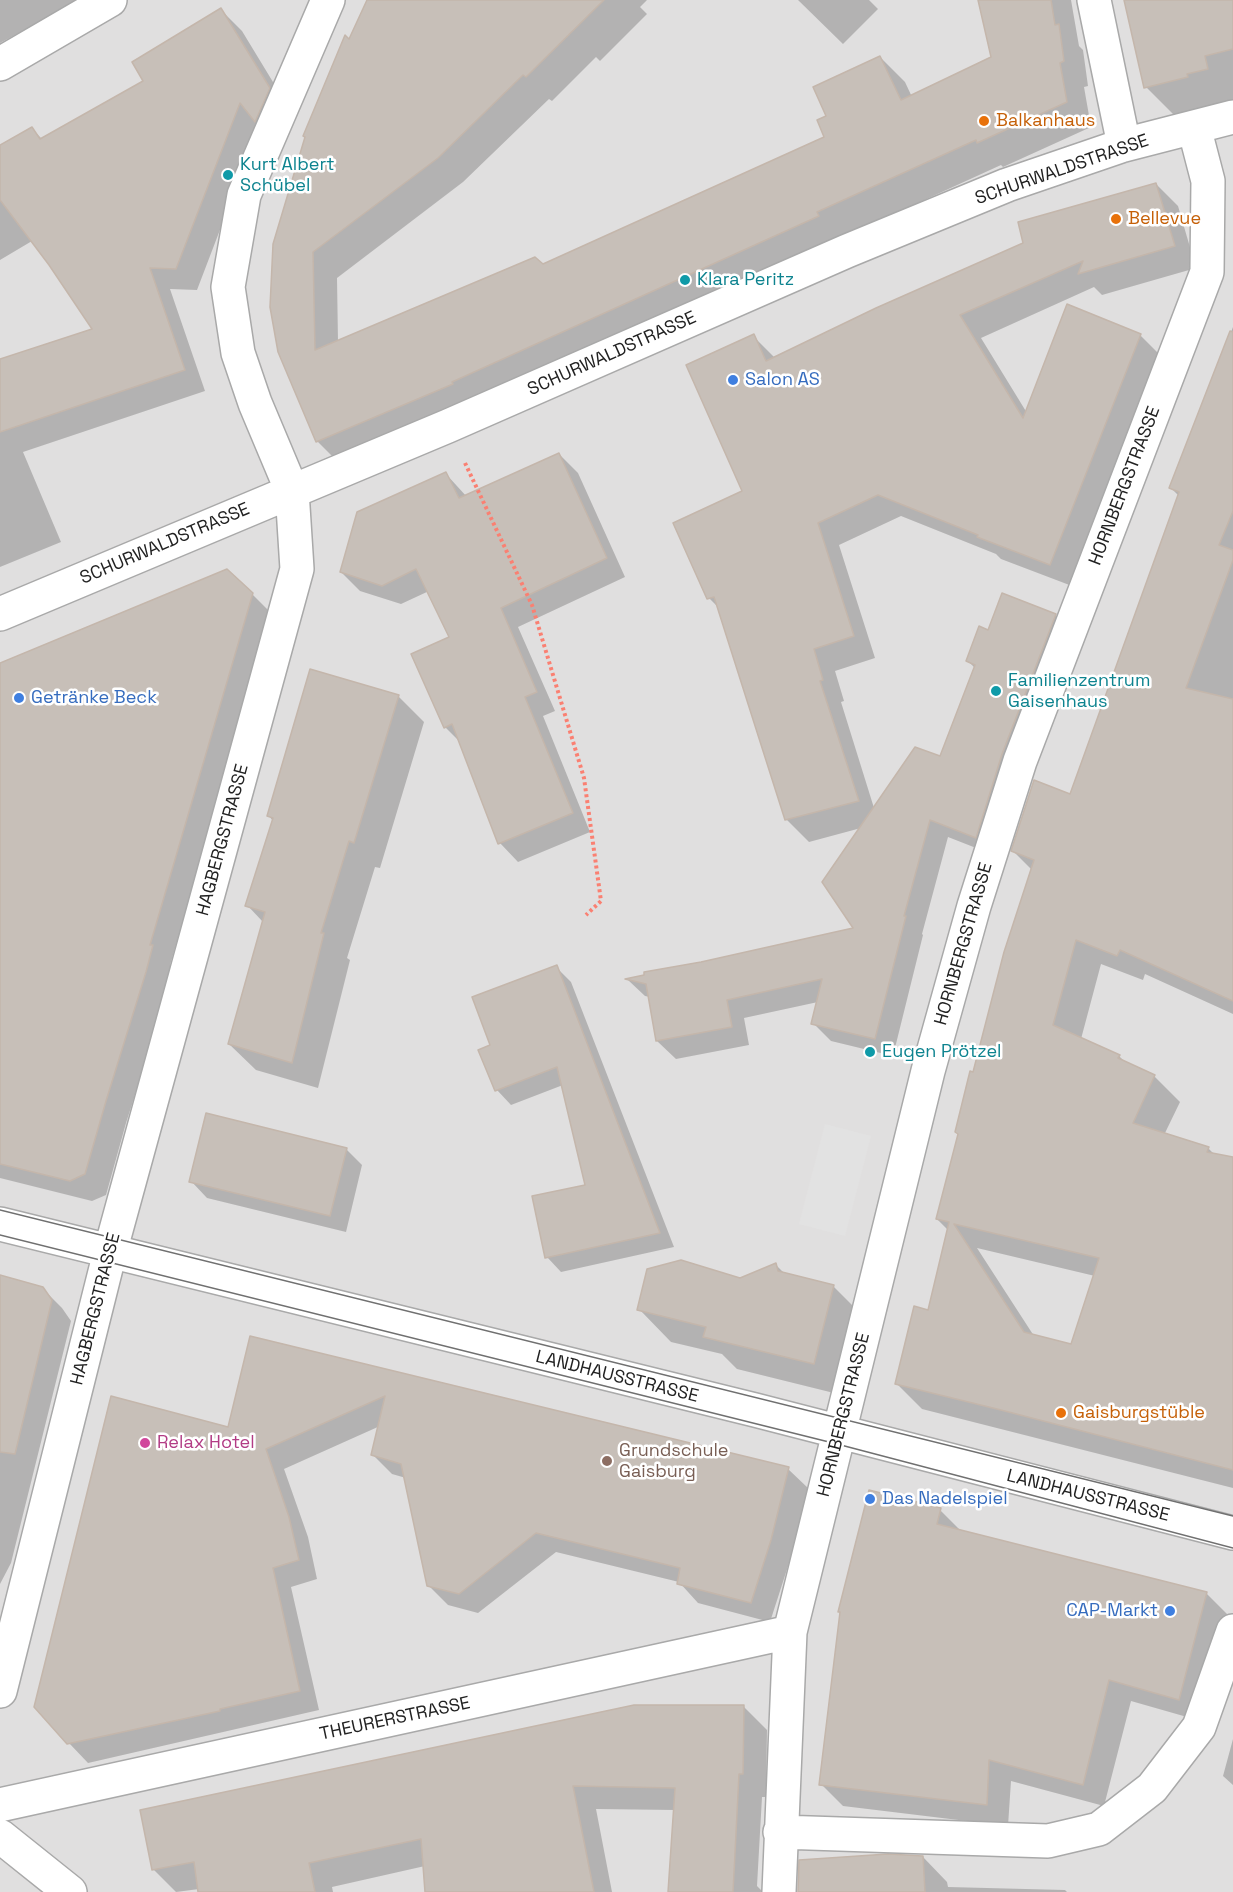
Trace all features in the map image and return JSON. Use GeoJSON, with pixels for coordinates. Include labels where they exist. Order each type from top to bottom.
{"type":"FeatureCollection","features":[{"type":"Feature","properties":{"kind":"street"},"geometry":{"type":"LineString","coordinates":[[0,64],[110,0]]}},
{"type":"Feature","properties":{"kind":"street","name":"HAGBERGSTRASSE"},"geometry":{"type":"LineString","coordinates":[[0,1691],[110,1252],[297,569],[292,491],[255,403],[238,353],[228,287],[244,195],[328,0]]}},
{"type":"Feature","properties":{"kind":"street"},"geometry":{"type":"LineString","coordinates":[[1094,0],[1124,145]]}},
{"type":"Feature","properties":{"kind":"street","name":"SCHURWALDSTRASSE"},"geometry":{"type":"LineString","coordinates":[[0,614],[448,426],[869,242],[1007,185],[1124,145],[1233,117]]}},
{"type":"Feature","properties":{"kind":"street","name":"HORNBERGSTRASSE"},"geometry":{"type":"LineString","coordinates":[[778,1892],[790,1632],[928,1071],[974,906],[1020,761],[1207,272],[1208,181],[1194,127]]}},
{"type":"Feature","properties":{"kind":"street","name":"LANDHAUSSTRASSE"},"geometry":{"type":"LineString","coordinates":[[0,1224],[839,1432],[1233,1533]]}},
{"type":"Feature","properties":{"kind":"street"},"geometry":{"type":"LineString","coordinates":[[780,1832],[1048,1841],[1099,1829],[1152,1788],[1199,1727],[1233,1631]]}},
{"type":"Feature","properties":{"kind":"street","name":"THEURERSTRASSE"},"geometry":{"type":"LineString","coordinates":[[0,1805],[790,1632]]}},
{"type":"Feature","properties":{"kind":"street"},"geometry":{"type":"LineString","coordinates":[[0,1836],[70,1892]]}},
{"type":"Feature","properties":{"kind":"path"},"geometry":{"type":"LineString","coordinates":[[465,463],[532,605],[584,778],[601,901],[586,915]]}},
{"type":"Feature","properties":{"kind":"shaded area"},"geometry":{"type":"Polygon","coordinates":[[[0,0],[1233,0],[1233,1892],[0,1892],[0,0]]]}},
{"type":"Feature","properties":{"kind":"shaded area"},"geometry":{"type":"Polygon","coordinates":[[[825,1124],[871,1136],[845,1236],[799,1224],[825,1124]]]}},
{"type":"Feature","properties":{"kind":"building"},"geometry":{"type":"Polygon","coordinates":[[[367,0],[604,0],[526,77],[523,75],[438,158],[313,252],[315,350],[535,257],[543,264],[824,137],[817,120],[826,116],[813,87],[880,56],[901,100],[991,57],[978,0],[1051,0],[1055,25],[1059,24],[1064,61],[1060,63],[1067,102],[977,143],[976,140],[817,212],[819,216],[452,382],[453,384],[316,442],[278,352],[270,307],[273,244],[305,137],[303,136],[345,35],[349,39],[367,0]]]}},
{"type":"Feature","properties":{"kind":"building"},"geometry":{"type":"Polygon","coordinates":[[[1124,0],[1233,0],[1233,49],[1205,56],[1208,69],[1187,74],[1188,77],[1144,88],[1124,0]]]}},
{"type":"Feature","properties":{"kind":"building"},"geometry":{"type":"Polygon","coordinates":[[[221,8],[270,88],[255,122],[240,103],[176,269],[150,268],[185,370],[0,432],[0,359],[92,329],[49,265],[0,200],[0,145],[32,127],[40,139],[143,81],[132,62],[221,8]]]}},
{"type":"Feature","properties":{"kind":"building"},"geometry":{"type":"Polygon","coordinates":[[[1156,183],[1175,246],[1078,274],[1083,261],[960,315],[1023,418],[1067,304],[1141,334],[1050,565],[878,495],[818,523],[854,636],[814,649],[823,680],[820,681],[859,801],[785,820],[714,597],[707,599],[673,523],[742,491],[686,365],[754,334],[766,361],[876,308],[1023,243],[1018,222],[1156,183]]]}},
{"type":"Feature","properties":{"kind":"building"},"geometry":{"type":"Polygon","coordinates":[[[1230,331],[1233,332],[1233,511],[1219,545],[1233,550],[1233,560],[1186,688],[1233,699],[1233,1001],[1120,950],[1117,956],[1076,940],[1053,1025],[1120,1055],[1118,1058],[1155,1075],[1133,1123],[1209,1147],[1207,1152],[1233,1157],[1233,1470],[895,1384],[914,1306],[928,1310],[949,1222],[936,1219],[958,1134],[955,1132],[1004,952],[1034,860],[1011,851],[1034,780],[1070,794],[1179,492],[1169,488],[1230,331]],[[954,1224],[1024,1332],[1071,1344],[1099,1258],[954,1224]]]}},
{"type":"Feature","properties":{"kind":"building"},"geometry":{"type":"Polygon","coordinates":[[[559,453],[607,558],[501,608],[537,692],[525,697],[573,813],[498,844],[452,724],[444,728],[411,654],[449,637],[416,569],[382,586],[340,572],[357,512],[446,472],[459,498],[559,453]]]}},
{"type":"Feature","properties":{"kind":"building"},"geometry":{"type":"Polygon","coordinates":[[[227,569],[253,593],[150,945],[153,945],[146,972],[85,1174],[70,1181],[0,1164],[0,663],[227,569]]]}},
{"type":"Feature","properties":{"kind":"building"},"geometry":{"type":"Polygon","coordinates":[[[1002,593],[1056,614],[1002,754],[976,838],[930,820],[904,916],[906,916],[875,1039],[811,1024],[822,979],[727,1000],[732,1027],[656,1041],[646,984],[625,979],[644,975],[644,972],[701,962],[853,928],[822,882],[915,747],[940,756],[975,665],[966,661],[979,626],[988,630],[1002,593]]]}},
{"type":"Feature","properties":{"kind":"building"},"geometry":{"type":"Polygon","coordinates":[[[310,669],[399,695],[354,843],[349,841],[321,933],[324,933],[292,1063],[228,1044],[265,912],[245,906],[273,818],[267,816],[310,669]]]}},
{"type":"Feature","properties":{"kind":"building"},"geometry":{"type":"Polygon","coordinates":[[[557,965],[660,1233],[545,1258],[532,1196],[585,1185],[557,1067],[495,1091],[478,1050],[490,1045],[472,997],[557,965]]]}},
{"type":"Feature","properties":{"kind":"building"},"geometry":{"type":"Polygon","coordinates":[[[206,1113],[347,1148],[330,1216],[189,1182],[206,1113]]]}},
{"type":"Feature","properties":{"kind":"building"},"geometry":{"type":"Polygon","coordinates":[[[681,1260],[740,1278],[776,1263],[778,1271],[834,1285],[814,1364],[703,1337],[706,1327],[637,1310],[647,1269],[681,1260]]]}},
{"type":"Feature","properties":{"kind":"building"},"geometry":{"type":"Polygon","coordinates":[[[0,1275],[43,1287],[52,1300],[15,1454],[0,1452],[0,1275]]]}},
{"type":"Feature","properties":{"kind":"building"},"geometry":{"type":"Polygon","coordinates":[[[250,1336],[789,1467],[771,1540],[751,1603],[677,1584],[680,1568],[536,1533],[459,1594],[427,1586],[401,1464],[371,1455],[385,1396],[266,1449],[289,1517],[299,1560],[273,1568],[300,1691],[67,1744],[34,1707],[111,1396],[228,1427],[250,1336]]]}},
{"type":"Feature","properties":{"kind":"building"},"geometry":{"type":"Polygon","coordinates":[[[869,1490],[941,1508],[937,1524],[1207,1592],[1179,1700],[1109,1680],[1083,1785],[989,1760],[987,1805],[819,1785],[840,1612],[838,1612],[869,1490]]]}},
{"type":"Feature","properties":{"kind":"building"},"geometry":{"type":"Polygon","coordinates":[[[634,1705],[744,1705],[743,1774],[739,1774],[733,1892],[668,1892],[675,1788],[573,1786],[594,1892],[425,1892],[421,1839],[309,1863],[315,1892],[198,1892],[194,1862],[152,1870],[140,1810],[634,1705]]]}},
{"type":"Feature","properties":{"kind":"building"},"geometry":{"type":"Polygon","coordinates":[[[888,1854],[923,1856],[925,1892],[798,1892],[799,1860],[888,1854]]]}},
{"type":"Feature","properties":{"kind":"tram line"},"geometry":{"type":"LineString","coordinates":[[0,1210],[1233,1516]]}},
{"type":"Feature","properties":{"kind":"tram line"},"geometry":{"type":"LineString","coordinates":[[0,1235],[837,1444],[1233,1548]]}},
{"type":"Feature","properties":{"kind":"place","name":"Balkanhaus"},"geometry":{"type":"Point","coordinates":[984,121]}},
{"type":"Feature","properties":{"kind":"place","name":"Kurt Albert Schübel"},"geometry":{"type":"Point","coordinates":[228,175]}},
{"type":"Feature","properties":{"kind":"place","name":"Bellevue"},"geometry":{"type":"Point","coordinates":[1116,219]}},
{"type":"Feature","properties":{"kind":"place","name":"Klara Peritz"},"geometry":{"type":"Point","coordinates":[685,280]}},
{"type":"Feature","properties":{"kind":"place","name":"Salon AS"},"geometry":{"type":"Point","coordinates":[733,380]}},
{"type":"Feature","properties":{"kind":"place","name":"Familienzentrum Gaisenhaus"},"geometry":{"type":"Point","coordinates":[996,691]}},
{"type":"Feature","properties":{"kind":"place","name":"Getränke Beck"},"geometry":{"type":"Point","coordinates":[19,698]}},
{"type":"Feature","properties":{"kind":"place","name":"Eugen Prötzel"},"geometry":{"type":"Point","coordinates":[870,1052]}},
{"type":"Feature","properties":{"kind":"place","name":"Gaisburgstüble"},"geometry":{"type":"Point","coordinates":[1061,1413]}},
{"type":"Feature","properties":{"kind":"place","name":"Relax Hotel"},"geometry":{"type":"Point","coordinates":[145,1443]}},
{"type":"Feature","properties":{"kind":"place","name":"Grundschule Gaisburg"},"geometry":{"type":"Point","coordinates":[607,1461]}},
{"type":"Feature","properties":{"kind":"place","name":"Das Nadelspiel"},"geometry":{"type":"Point","coordinates":[870,1499]}},
{"type":"Feature","properties":{"kind":"place","name":"CAP-Markt"},"geometry":{"type":"Point","coordinates":[1170,1611]}}]}
